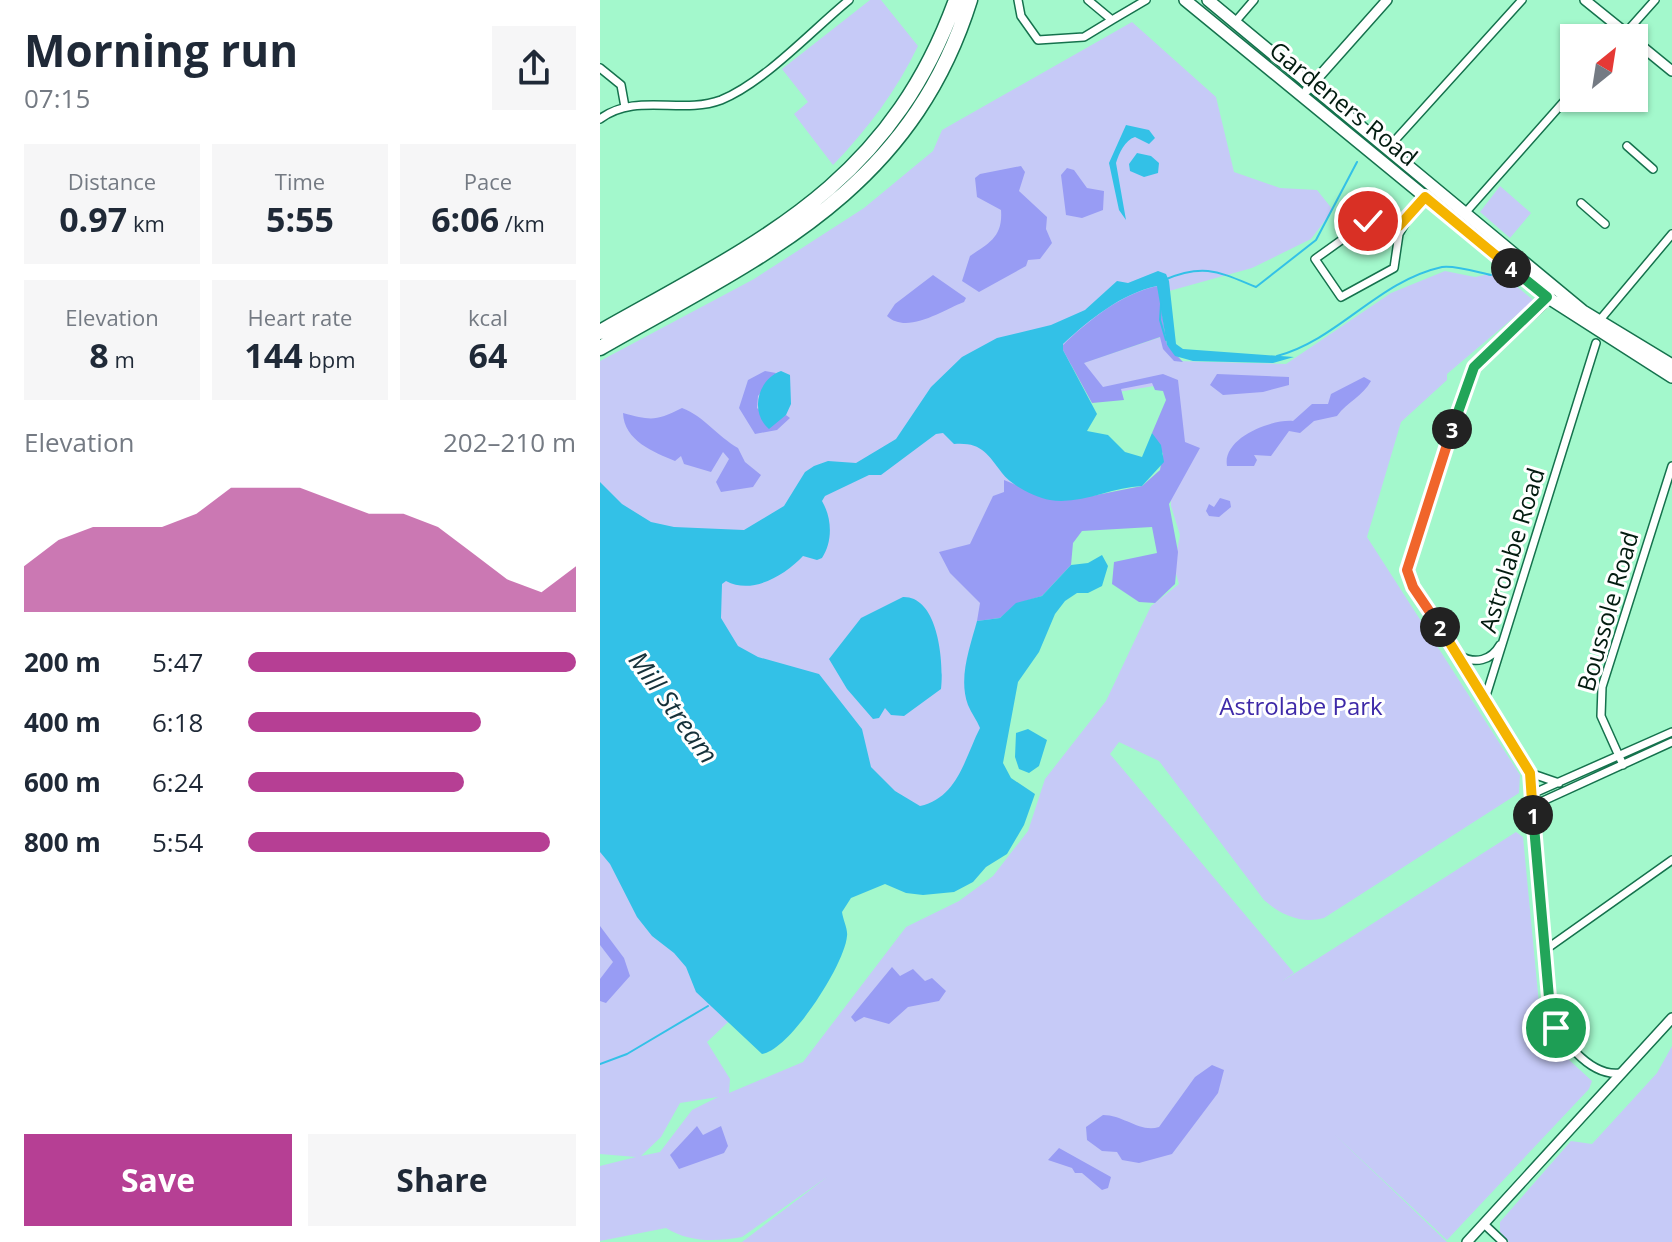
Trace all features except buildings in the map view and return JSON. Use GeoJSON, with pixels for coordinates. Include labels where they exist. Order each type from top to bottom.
{"type":"FeatureCollection","features":[{"type":"Feature","properties":{"kind":"highway"},"geometry":{"type":"LineString","coordinates":[[600,332],[780,229],[840,182],[883,136],[912,95],[937,48],[956,0]]}},
{"type":"Feature","properties":{"kind":"highway"},"geometry":{"type":"LineString","coordinates":[[600,348],[785,241],[848,193],[874,168],[917,112],[950,51],[970,0]]}},
{"type":"Feature","properties":{"kind":"main road","name":"Gardeners Road"},"geometry":{"type":"LineString","coordinates":[[1185,0],[1574,318],[1672,377]]}},
{"type":"Feature","properties":{"kind":"main road","name":"Gardeners Road"},"geometry":{"type":"LineString","coordinates":[[1208,0],[1532,269],[1599,321],[1672,365]]}},
{"type":"Feature","properties":{"kind":"street"},"geometry":{"type":"LineString","coordinates":[[600,119],[625,107],[692,105],[723,99],[767,69],[849,0]]}},
{"type":"Feature","properties":{"kind":"street"},"geometry":{"type":"LineString","coordinates":[[1018,0],[1021,16],[1038,40],[1084,37],[1146,0]]}},
{"type":"Feature","properties":{"kind":"street"},"geometry":{"type":"LineString","coordinates":[[1088,0],[1112,20]]}},
{"type":"Feature","properties":{"kind":"street"},"geometry":{"type":"LineString","coordinates":[[1235,22],[1254,0]]}},
{"type":"Feature","properties":{"kind":"street"},"geometry":{"type":"LineString","coordinates":[[1301,96],[1387,0]]}},
{"type":"Feature","properties":{"kind":"street"},"geometry":{"type":"LineString","coordinates":[[1388,148],[1522,0]]}},
{"type":"Feature","properties":{"kind":"street"},"geometry":{"type":"LineString","coordinates":[[1585,0],[1613,24]]}},
{"type":"Feature","properties":{"kind":"street"},"geometry":{"type":"LineString","coordinates":[[1637,24],[1655,0]]}},
{"type":"Feature","properties":{"kind":"street"},"geometry":{"type":"LineString","coordinates":[[1648,52],[1672,71]]}},
{"type":"Feature","properties":{"kind":"street"},"geometry":{"type":"LineString","coordinates":[[600,68],[621,85],[625,107]]}},
{"type":"Feature","properties":{"kind":"street"},"geometry":{"type":"LineString","coordinates":[[1466,212],[1560,106]]}},
{"type":"Feature","properties":{"kind":"street"},"geometry":{"type":"LineString","coordinates":[[1627,146],[1653,169]]}},
{"type":"Feature","properties":{"kind":"street"},"geometry":{"type":"LineString","coordinates":[[1409,217],[1394,228],[1368,221],[1315,259],[1341,297],[1394,268],[1399,234],[1425,197]]}},
{"type":"Feature","properties":{"kind":"street"},"geometry":{"type":"LineString","coordinates":[[1581,203],[1605,224]]}},
{"type":"Feature","properties":{"kind":"street"},"geometry":{"type":"LineString","coordinates":[[1599,321],[1672,234]]}},
{"type":"Feature","properties":{"kind":"street"},"geometry":{"type":"LineString","coordinates":[[1532,269],[1545,287],[1547,297],[1471,372],[1407,570],[1413,587],[1530,773],[1552,1020],[1562,1036],[1591,1063],[1605,1072],[1620,1073]]}},
{"type":"Feature","properties":{"kind":"street","name":"Astrolabe Road"},"geometry":{"type":"LineString","coordinates":[[1485,699],[1596,343]]}},
{"type":"Feature","properties":{"kind":"street","name":"Boussole Road"},"geometry":{"type":"LineString","coordinates":[[1623,765],[1601,716],[1602,687],[1672,466]]}},
{"type":"Feature","properties":{"kind":"street"},"geometry":{"type":"LineString","coordinates":[[1459,656],[1469,661],[1486,659],[1496,652],[1505,636]]}},
{"type":"Feature","properties":{"kind":"street"},"geometry":{"type":"LineString","coordinates":[[1532,794],[1672,732]]}},
{"type":"Feature","properties":{"kind":"street"},"geometry":{"type":"LineString","coordinates":[[1532,806],[1672,742]]}},
{"type":"Feature","properties":{"kind":"street"},"geometry":{"type":"LineString","coordinates":[[1530,773],[1561,783]]}},
{"type":"Feature","properties":{"kind":"street"},"geometry":{"type":"LineString","coordinates":[[1545,950],[1672,860]]}},
{"type":"Feature","properties":{"kind":"street"},"geometry":{"type":"LineString","coordinates":[[1484,1224],[1620,1073],[1672,1021]]}},
{"type":"Feature","properties":{"kind":"street"},"geometry":{"type":"LineString","coordinates":[[1467,1242],[1672,1021]]}},
{"type":"Feature","properties":{"kind":"street"},"geometry":{"type":"LineString","coordinates":[[1484,1224],[1503,1242]]}},
{"type":"Feature","properties":{"kind":"green space"},"geometry":{"type":"Polygon","coordinates":[[[870,0],[881,0],[918,46],[880,109],[833,165],[794,114],[808,102],[782,69],[870,0]]]}},
{"type":"Feature","properties":{"kind":"green space"},"geometry":{"type":"Polygon","coordinates":[[[1132,22],[1216,97],[1234,172],[1280,188],[1317,190],[1333,210],[1311,239],[1252,268],[1144,298],[1088,333],[1018,466],[993,590],[989,725],[968,776],[920,822],[741,660],[600,498],[600,361],[754,279],[864,208],[933,151],[942,130],[1132,22]]]}},
{"type":"Feature","properties":{"kind":"green space"},"geometry":{"type":"Polygon","coordinates":[[[1500,186],[1531,213],[1510,238],[1480,212],[1500,186]]]}},
{"type":"Feature","properties":{"kind":"green space","name":"Astrolabe Park"},"geometry":{"type":"Polygon","coordinates":[[[1445,271],[1475,277],[1499,272],[1532,299],[1447,374],[1447,380],[1401,422],[1367,537],[1520,775],[1519,793],[1324,918],[1307,920],[1284,914],[1264,900],[1159,761],[1119,742],[1110,754],[1294,973],[1281,982],[1516,832],[1523,837],[1542,1035],[1592,1081],[1589,1089],[1447,1240],[1333,1133],[1447,1242],[742,1242],[827,1177],[742,1237],[702,1240],[666,1228],[600,1241],[600,1166],[636,1157],[600,1154],[600,822],[746,1005],[707,1042],[730,1079],[729,1093],[803,1062],[906,927],[959,901],[993,876],[1028,831],[1045,779],[1106,701],[1151,606],[1179,584],[1174,567],[1180,535],[1171,506],[1166,384],[1100,395],[1077,365],[1161,337],[1175,361],[1286,364],[1391,293],[1445,271]],[[718,1097],[680,1103],[661,1137],[641,1156],[660,1152],[692,1110],[718,1097]]]}},
{"type":"Feature","properties":{"kind":"green space"},"geometry":{"type":"Polygon","coordinates":[[[1672,1046],[1672,1242],[1509,1242],[1500,1232],[1500,1222],[1571,1141],[1592,1144],[1657,1073],[1672,1046]]]}},
{"type":"Feature","properties":{"kind":"shaded area"},"geometry":{"type":"Polygon","coordinates":[[[1021,166],[1025,172],[1019,191],[1047,217],[1046,229],[1052,243],[1040,259],[1028,260],[1026,266],[979,292],[962,281],[970,256],[989,243],[997,233],[1001,210],[977,197],[975,178],[980,174],[1021,166]]]}},
{"type":"Feature","properties":{"kind":"shaded area"},"geometry":{"type":"Polygon","coordinates":[[[1067,168],[1074,170],[1087,188],[1104,191],[1103,210],[1082,218],[1066,215],[1061,175],[1067,168]]]}},
{"type":"Feature","properties":{"kind":"shaded area"},"geometry":{"type":"Polygon","coordinates":[[[933,275],[966,298],[964,302],[915,322],[895,321],[887,316],[895,304],[933,275]]]}},
{"type":"Feature","properties":{"kind":"shaded area"},"geometry":{"type":"Polygon","coordinates":[[[1158,286],[1167,345],[1183,362],[1174,361],[1163,349],[1160,337],[1084,363],[1103,387],[1163,374],[1178,380],[1185,442],[1200,448],[1169,504],[1178,552],[1175,584],[1155,603],[1139,602],[1112,584],[1114,562],[1157,553],[1152,527],[1082,531],[1073,543],[1071,565],[1042,596],[1016,604],[1000,618],[977,621],[980,603],[950,573],[939,552],[970,544],[993,496],[1004,492],[1004,480],[1052,500],[1076,499],[1142,486],[1160,470],[1163,454],[1152,433],[1166,400],[1163,391],[1155,390],[1152,383],[1121,389],[1124,400],[1092,403],[1063,350],[1063,345],[1107,309],[1132,295],[1158,286]]]}},
{"type":"Feature","properties":{"kind":"shaded area"},"geometry":{"type":"Polygon","coordinates":[[[765,371],[776,373],[758,396],[757,408],[773,423],[786,415],[790,418],[777,430],[755,434],[739,408],[748,380],[765,371]]]}},
{"type":"Feature","properties":{"kind":"shaded area"},"geometry":{"type":"Polygon","coordinates":[[[1217,374],[1289,377],[1289,385],[1263,392],[1223,395],[1210,385],[1217,374]]]}},
{"type":"Feature","properties":{"kind":"shaded area"},"geometry":{"type":"Polygon","coordinates":[[[1364,377],[1371,381],[1368,386],[1337,416],[1314,421],[1300,433],[1289,431],[1271,456],[1254,455],[1257,460],[1254,466],[1227,466],[1227,456],[1232,447],[1250,432],[1273,423],[1293,421],[1312,404],[1328,404],[1331,394],[1364,377]]]}},
{"type":"Feature","properties":{"kind":"shaded area"},"geometry":{"type":"Polygon","coordinates":[[[682,408],[698,416],[738,448],[745,462],[761,475],[753,487],[721,492],[716,482],[729,459],[723,452],[711,472],[684,464],[681,456],[675,461],[634,438],[623,413],[652,418],[682,408]]]}},
{"type":"Feature","properties":{"kind":"shaded area"},"geometry":{"type":"Polygon","coordinates":[[[1220,498],[1230,501],[1231,507],[1219,517],[1209,516],[1206,511],[1209,504],[1214,507],[1220,498]]]}},
{"type":"Feature","properties":{"kind":"shaded area"},"geometry":{"type":"Polygon","coordinates":[[[600,926],[624,958],[630,976],[606,1003],[600,1001],[600,979],[613,962],[600,945],[600,926]]]}},
{"type":"Feature","properties":{"kind":"shaded area"},"geometry":{"type":"Polygon","coordinates":[[[892,967],[900,976],[913,969],[925,981],[932,978],[946,991],[939,1001],[908,1007],[889,1024],[864,1017],[855,1022],[851,1017],[892,967]]]}},
{"type":"Feature","properties":{"kind":"shaded area"},"geometry":{"type":"Polygon","coordinates":[[[1212,1065],[1224,1070],[1218,1093],[1172,1154],[1139,1163],[1122,1160],[1117,1152],[1102,1151],[1087,1140],[1086,1127],[1103,1115],[1145,1128],[1159,1127],[1195,1077],[1212,1065]]]}},
{"type":"Feature","properties":{"kind":"shaded area"},"geometry":{"type":"Polygon","coordinates":[[[697,1126],[703,1135],[721,1126],[728,1146],[724,1153],[679,1169],[670,1155],[697,1126]]]}},
{"type":"Feature","properties":{"kind":"shaded area"},"geometry":{"type":"Polygon","coordinates":[[[1059,1148],[1111,1177],[1108,1188],[1102,1190],[1082,1173],[1075,1173],[1072,1168],[1048,1160],[1059,1148]]]}},
{"type":"Feature","properties":{"kind":"water"},"geometry":{"type":"Polygon","coordinates":[[[1126,125],[1149,130],[1155,138],[1149,144],[1135,137],[1131,139],[1117,159],[1126,220],[1119,210],[1109,163],[1126,125]]]}},
{"type":"Feature","properties":{"kind":"water"},"geometry":{"type":"Polygon","coordinates":[[[1137,153],[1151,156],[1159,163],[1158,173],[1144,177],[1130,171],[1129,164],[1137,153]]]}},
{"type":"Feature","properties":{"kind":"water"},"geometry":{"type":"Polygon","coordinates":[[[1158,271],[1166,274],[1169,281],[1176,344],[1183,349],[1294,357],[1273,363],[1193,361],[1175,356],[1167,345],[1157,286],[1119,301],[1084,326],[1063,344],[1063,350],[1097,414],[1087,431],[1108,435],[1125,452],[1142,457],[1152,433],[1161,445],[1164,462],[1142,486],[1073,500],[1044,499],[1012,482],[977,447],[954,444],[943,433],[936,434],[881,475],[869,475],[825,496],[822,501],[830,530],[822,558],[817,560],[803,556],[787,570],[757,585],[736,585],[726,581],[722,584],[721,618],[738,646],[758,657],[819,674],[862,729],[871,767],[895,791],[920,806],[933,802],[952,785],[980,728],[968,705],[964,684],[977,621],[1000,618],[1016,603],[1042,596],[1071,565],[1088,563],[1102,555],[1108,566],[1102,586],[1088,593],[1077,593],[1065,601],[1055,614],[1039,652],[1018,682],[1003,763],[1011,778],[1035,794],[1024,825],[1007,854],[986,867],[973,882],[954,892],[923,895],[906,893],[885,884],[851,898],[842,912],[847,933],[844,949],[827,985],[787,1038],[762,1054],[696,992],[686,967],[652,936],[637,917],[610,864],[600,852],[600,482],[622,504],[651,522],[674,527],[744,530],[784,506],[805,472],[814,466],[828,461],[856,463],[896,439],[931,387],[962,357],[997,338],[1051,325],[1085,310],[1117,281],[1128,283],[1158,271]]]}},
{"type":"Feature","properties":{"kind":"water"},"geometry":{"type":"Polygon","coordinates":[[[781,371],[790,375],[791,404],[786,415],[769,429],[759,414],[759,397],[767,381],[781,371]]]}},
{"type":"Feature","properties":{"kind":"water"},"geometry":{"type":"Polygon","coordinates":[[[903,597],[925,607],[932,619],[940,649],[941,689],[904,716],[891,715],[885,708],[879,718],[873,719],[847,689],[829,659],[861,618],[903,597]]]}},
{"type":"Feature","properties":{"kind":"water"},"geometry":{"type":"Polygon","coordinates":[[[1028,729],[1047,740],[1039,766],[1029,773],[1019,769],[1015,757],[1016,733],[1028,729]]]}},
{"type":"Feature","properties":{"kind":"waterway"},"geometry":{"type":"LineString","coordinates":[[1164,280],[1201,271],[1232,277],[1256,287],[1316,240],[1357,162]]}},
{"type":"Feature","properties":{"kind":"waterway"},"geometry":{"type":"LineString","coordinates":[[1277,356],[1320,337],[1378,297],[1419,274],[1447,267],[1491,275]]}},
{"type":"Feature","properties":{"kind":"waterway","name":"Mill Stream"},"geometry":{"type":"LineString","coordinates":[[1161,304],[1160,320],[1166,340]]}},
{"type":"Feature","properties":{"kind":"waterway","name":"Mill Stream"},"geometry":{"type":"LineString","coordinates":[[600,1064],[627,1054],[708,1006]]}},
{"type":"Feature","properties":{"kind":"route"},"geometry":{"type":"LineString","coordinates":[[1368,221],[1394,228],[1399,226],[1425,197],[1547,297],[1543,305],[1477,363],[1471,372],[1407,570],[1413,587],[1530,773],[1550,1009],[1556,1028]]}}]}
